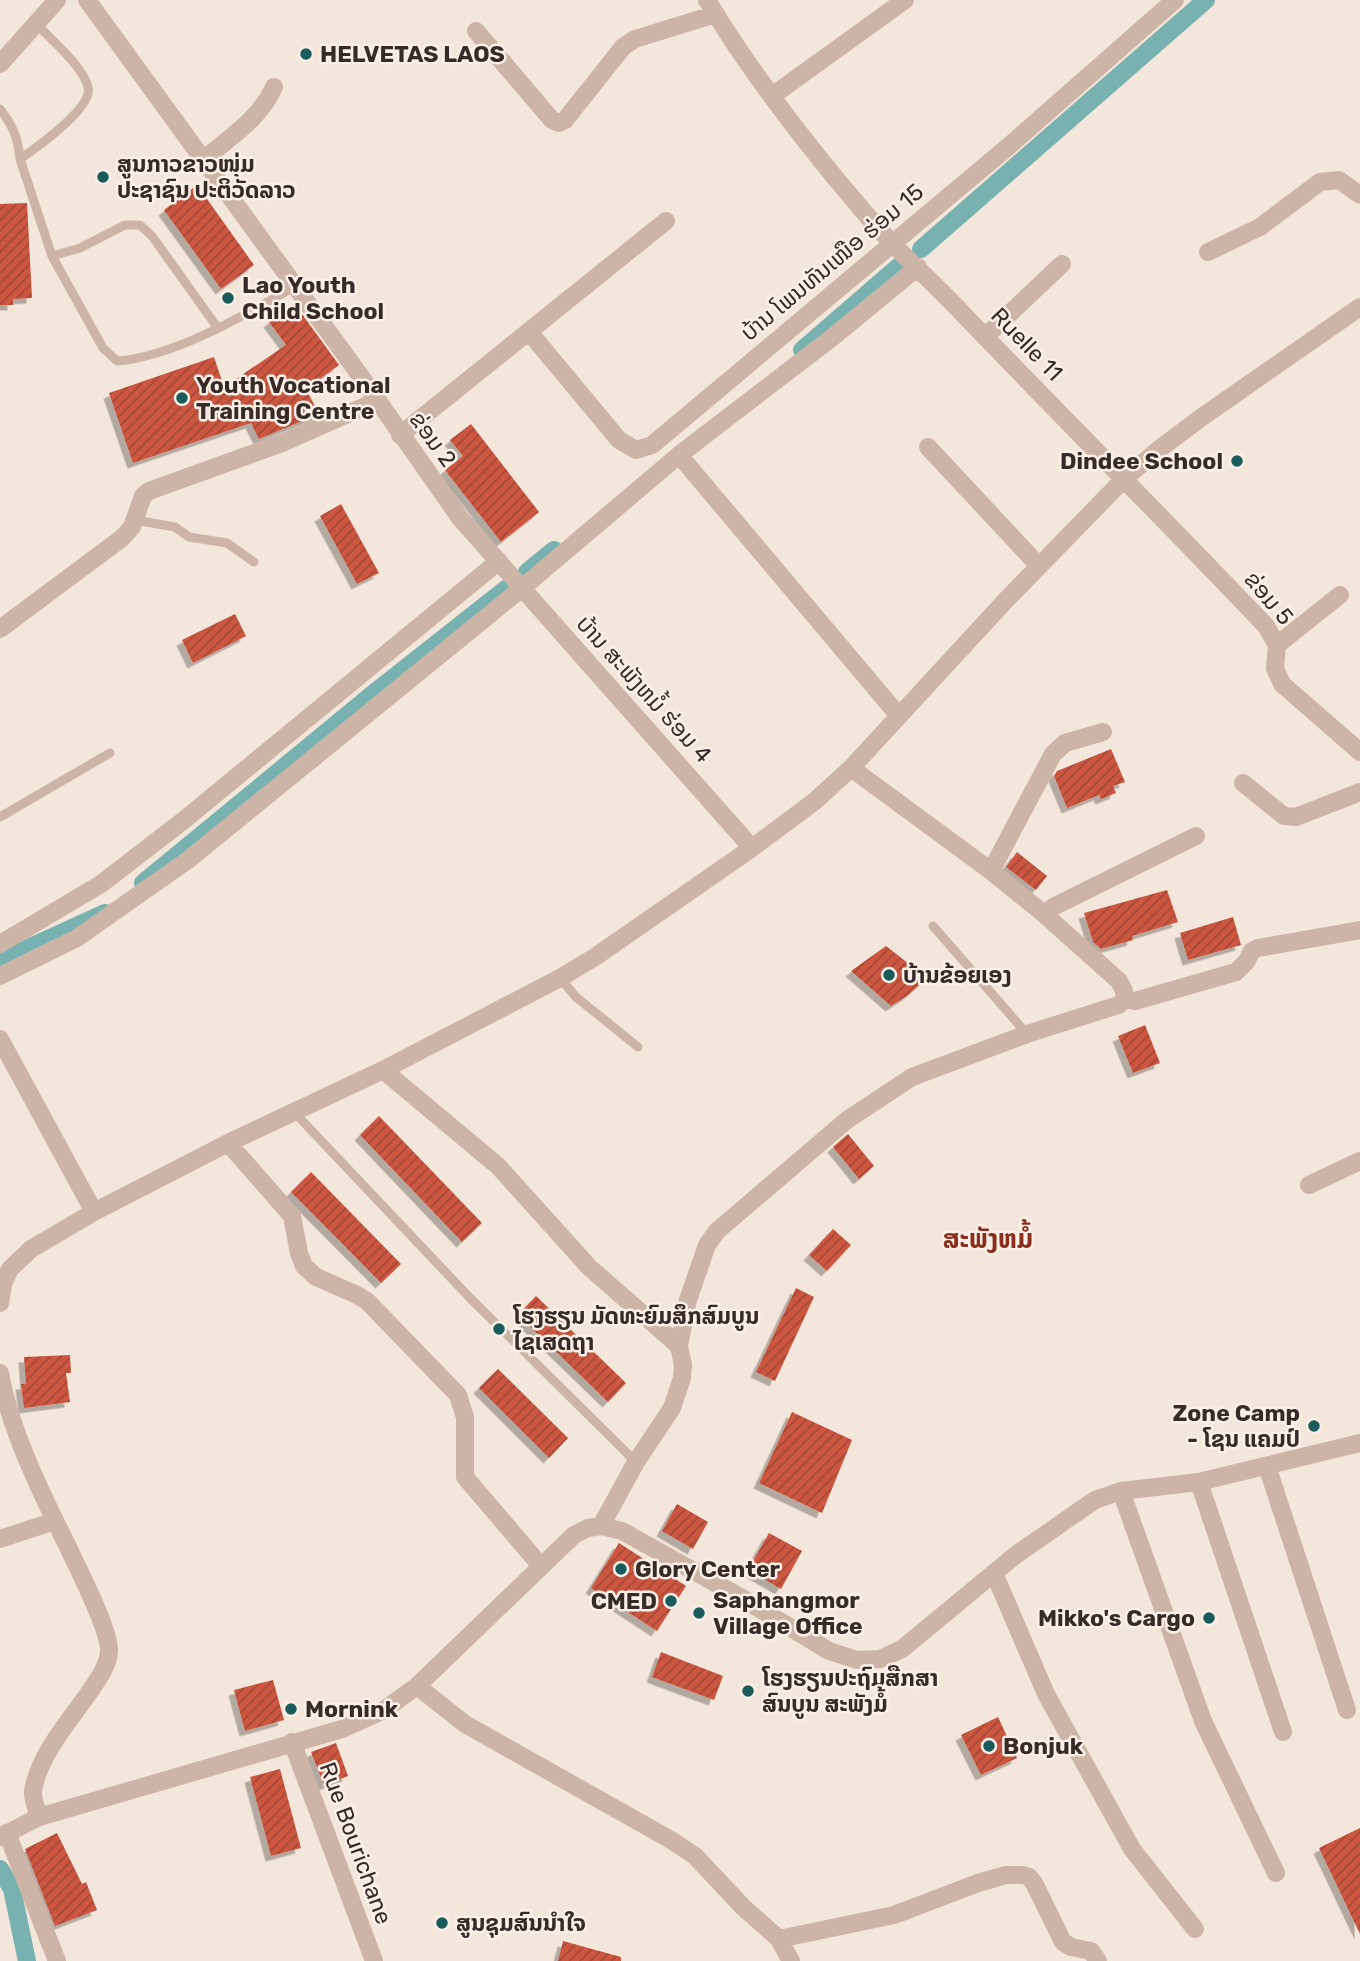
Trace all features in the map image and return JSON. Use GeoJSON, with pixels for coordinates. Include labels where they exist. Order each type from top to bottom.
{"type":"FeatureCollection","features":[{"type":"Feature","properties":{"kind":"street"},"geometry":{"type":"LineString","coordinates":[[0,64],[57,0]]}},
{"type":"Feature","properties":{"kind":"street","name":"ຂ່ອມ 2"},"geometry":{"type":"LineString","coordinates":[[87,0],[460,518],[499,561]]}},
{"type":"Feature","properties":{"kind":"street"},"geometry":{"type":"LineString","coordinates":[[772,96],[905,0]]}},
{"type":"Feature","properties":{"kind":"street","name":"ບ້ານ ໂພນທັນເໜືອ ຮ່ອມ 15"},"geometry":{"type":"LineString","coordinates":[[530,333],[620,440],[636,450],[652,445],[893,244],[1175,0]]}},
{"type":"Feature","properties":{"kind":"street"},"geometry":{"type":"LineString","coordinates":[[476,31],[552,120],[559,123],[565,120],[623,47],[635,39],[712,7]]}},
{"type":"Feature","properties":{"kind":"street","name":"Ruelle 11"},"geometry":{"type":"LineString","coordinates":[[712,7],[805,141],[893,244],[1125,478]]}},
{"type":"Feature","properties":{"kind":"street"},"geometry":{"type":"LineString","coordinates":[[203,160],[256,116],[267,104],[274,87]]}},
{"type":"Feature","properties":{"kind":"street"},"geometry":{"type":"LineString","coordinates":[[1208,252],[1260,227],[1320,183],[1339,180],[1360,195]]}},
{"type":"Feature","properties":{"kind":"street"},"geometry":{"type":"LineString","coordinates":[[400,435],[666,221]]}},
{"type":"Feature","properties":{"kind":"street"},"geometry":{"type":"LineString","coordinates":[[985,337],[1062,264]]}},
{"type":"Feature","properties":{"kind":"street"},"geometry":{"type":"LineString","coordinates":[[0,976],[77,938],[188,860],[522,588],[679,456],[918,267]]}},
{"type":"Feature","properties":{"kind":"street"},"geometry":{"type":"LineString","coordinates":[[0,1303],[3,1284],[10,1269],[31,1249],[94,1212],[228,1143],[383,1070],[561,978],[752,848],[816,801],[851,768],[1125,478],[1202,418],[1357,314]]}},
{"type":"Feature","properties":{"kind":"street"},"geometry":{"type":"LineString","coordinates":[[0,629],[122,538],[135,520],[143,496],[149,491],[282,443],[377,401]]}},
{"type":"Feature","properties":{"kind":"street"},"geometry":{"type":"LineString","coordinates":[[929,447],[1039,566]]}},
{"type":"Feature","properties":{"kind":"street"},"geometry":{"type":"LineString","coordinates":[[679,456],[899,716]]}},
{"type":"Feature","properties":{"kind":"street","name":"ຂ່ອມ 5"},"geometry":{"type":"LineString","coordinates":[[1125,478],[1266,626],[1277,645],[1275,668],[1282,684],[1360,752]]}},
{"type":"Feature","properties":{"kind":"street"},"geometry":{"type":"LineString","coordinates":[[0,944],[101,884],[184,820],[499,561]]}},
{"type":"Feature","properties":{"kind":"street","name":"ບ້ານ ສະພັງຫມໍ້ ຮ່ອມ 4"},"geometry":{"type":"LineString","coordinates":[[499,561],[752,848]]}},
{"type":"Feature","properties":{"kind":"street"},"geometry":{"type":"LineString","coordinates":[[1277,645],[1340,595]]}},
{"type":"Feature","properties":{"kind":"street"},"geometry":{"type":"LineString","coordinates":[[991,871],[1053,754],[1065,743],[1103,732]]}},
{"type":"Feature","properties":{"kind":"street"},"geometry":{"type":"LineString","coordinates":[[851,768],[991,871],[1044,914],[1119,981],[1125,999]]}},
{"type":"Feature","properties":{"kind":"street"},"geometry":{"type":"LineString","coordinates":[[1243,783],[1284,816],[1296,817],[1360,792]]}},
{"type":"Feature","properties":{"kind":"street"},"geometry":{"type":"LineString","coordinates":[[1044,914],[1053,906],[1196,836]]}},
{"type":"Feature","properties":{"kind":"street"},"geometry":{"type":"LineString","coordinates":[[1125,999],[1135,1000],[1236,972],[1252,951],[1258,948],[1360,930]]}},
{"type":"Feature","properties":{"kind":"street"},"geometry":{"type":"LineString","coordinates":[[601,1526],[636,1462],[672,1408],[682,1378],[683,1364],[679,1346],[688,1300],[707,1245],[718,1231],[847,1120],[912,1077],[1027,1034],[1109,1009],[1125,999]]}},
{"type":"Feature","properties":{"kind":"street"},"geometry":{"type":"LineString","coordinates":[[0,1039],[94,1212]]}},
{"type":"Feature","properties":{"kind":"street"},"geometry":{"type":"LineString","coordinates":[[383,1070],[499,1166],[589,1267],[679,1346]]}},
{"type":"Feature","properties":{"kind":"street"},"geometry":{"type":"LineString","coordinates":[[228,1143],[292,1216],[304,1266],[316,1278],[367,1301],[458,1395],[465,1417],[465,1477],[540,1565]]}},
{"type":"Feature","properties":{"kind":"street"},"geometry":{"type":"LineString","coordinates":[[1309,1185],[1360,1161]]}},
{"type":"Feature","properties":{"kind":"street"},"geometry":{"type":"LineString","coordinates":[[0,1373],[12,1421],[55,1521],[86,1583],[107,1636],[109,1651],[104,1669],[51,1746],[40,1769],[32,1794],[39,1817]]}},
{"type":"Feature","properties":{"kind":"street"},"geometry":{"type":"LineString","coordinates":[[57,1961],[3,1836],[39,1817],[342,1729],[384,1710],[417,1686],[540,1565],[574,1535],[588,1528],[601,1526],[622,1531],[743,1598],[828,1651],[857,1660],[880,1659],[902,1649],[994,1573],[1095,1500],[1121,1491],[1199,1482],[1360,1443]]}},
{"type":"Feature","properties":{"kind":"street"},"geometry":{"type":"LineString","coordinates":[[1267,1466],[1348,1710]]}},
{"type":"Feature","properties":{"kind":"street"},"geometry":{"type":"LineString","coordinates":[[1199,1482],[1283,1732]]}},
{"type":"Feature","properties":{"kind":"street"},"geometry":{"type":"LineString","coordinates":[[1121,1491],[1202,1721],[1276,1873]]}},
{"type":"Feature","properties":{"kind":"street"},"geometry":{"type":"LineString","coordinates":[[0,1539],[55,1521]]}},
{"type":"Feature","properties":{"kind":"street"},"geometry":{"type":"LineString","coordinates":[[994,1573],[1046,1694],[1132,1849],[1195,1928]]}},
{"type":"Feature","properties":{"kind":"street"},"geometry":{"type":"LineString","coordinates":[[417,1686],[465,1724],[695,1856],[743,1907],[779,1939],[791,1961]]}},
{"type":"Feature","properties":{"kind":"street","name":"Rue Bourichane"},"geometry":{"type":"LineString","coordinates":[[292,1742],[374,1961]]}},
{"type":"Feature","properties":{"kind":"street"},"geometry":{"type":"LineString","coordinates":[[779,1939],[894,1915],[985,1881],[1006,1875],[1023,1875],[1034,1883],[1063,1942],[1071,1947],[1091,1951],[1098,1961]]}},
{"type":"Feature","properties":{"kind":"lane"},"geometry":{"type":"LineString","coordinates":[[20,159],[40,145],[83,106],[89,93],[89,87],[75,66],[37,24]]}},
{"type":"Feature","properties":{"kind":"lane"},"geometry":{"type":"LineString","coordinates":[[0,109],[18,137],[20,159],[52,256],[103,348],[117,361],[136,359],[218,327],[294,287]]}},
{"type":"Feature","properties":{"kind":"lane"},"geometry":{"type":"LineString","coordinates":[[52,256],[80,248],[125,225],[140,225],[152,236],[218,327]]}},
{"type":"Feature","properties":{"kind":"lane"},"geometry":{"type":"LineString","coordinates":[[135,520],[174,527],[189,537],[227,543],[254,562]]}},
{"type":"Feature","properties":{"kind":"lane"},"geometry":{"type":"LineString","coordinates":[[0,817],[110,753]]}},
{"type":"Feature","properties":{"kind":"lane"},"geometry":{"type":"LineString","coordinates":[[933,926],[1027,1034]]}},
{"type":"Feature","properties":{"kind":"lane"},"geometry":{"type":"LineString","coordinates":[[561,978],[576,997],[638,1047]]}},
{"type":"Feature","properties":{"kind":"lane"},"geometry":{"type":"LineString","coordinates":[[294,1112],[470,1298],[636,1462]]}},
{"type":"Feature","properties":{"kind":"building"},"geometry":{"type":"Polygon","coordinates":[[[197,185],[254,265],[221,289],[164,210],[197,185]]]}},
{"type":"Feature","properties":{"kind":"building"},"geometry":{"type":"Polygon","coordinates":[[[27,203],[32,298],[13,299],[13,305],[0,305],[0,204],[27,203]]]}},
{"type":"Feature","properties":{"kind":"building"},"geometry":{"type":"Polygon","coordinates":[[[294,303],[339,365],[306,389],[319,414],[259,439],[251,423],[133,463],[109,393],[214,357],[224,387],[286,345],[269,322],[294,303]]]}},
{"type":"Feature","properties":{"kind":"building"},"geometry":{"type":"Polygon","coordinates":[[[471,424],[539,512],[501,542],[445,470],[463,456],[450,440],[471,424]]]}},
{"type":"Feature","properties":{"kind":"building"},"geometry":{"type":"Polygon","coordinates":[[[341,504],[379,573],[357,584],[320,516],[341,504]]]}},
{"type":"Feature","properties":{"kind":"building"},"geometry":{"type":"Polygon","coordinates":[[[235,614],[246,636],[193,663],[182,640],[235,614]]]}},
{"type":"Feature","properties":{"kind":"building"},"geometry":{"type":"Polygon","coordinates":[[[1111,749],[1125,782],[1113,786],[1116,793],[1101,799],[1099,795],[1067,808],[1054,776],[1057,771],[1111,749]]]}},
{"type":"Feature","properties":{"kind":"building"},"geometry":{"type":"Polygon","coordinates":[[[1017,852],[1047,876],[1036,890],[1006,867],[1017,852]]]}},
{"type":"Feature","properties":{"kind":"building"},"geometry":{"type":"Polygon","coordinates":[[[1167,890],[1178,922],[1101,949],[1093,942],[1084,913],[1167,890]]]}},
{"type":"Feature","properties":{"kind":"building"},"geometry":{"type":"Polygon","coordinates":[[[1233,917],[1241,945],[1188,960],[1180,933],[1233,917]]]}},
{"type":"Feature","properties":{"kind":"building","name":"ບ້ານຂ້ອຍເອງ"},"geometry":{"type":"Polygon","coordinates":[[[886,946],[927,978],[891,1006],[851,971],[886,946]]]}},
{"type":"Feature","properties":{"kind":"building"},"geometry":{"type":"Polygon","coordinates":[[[1145,1025],[1160,1063],[1133,1073],[1118,1036],[1145,1025]]]}},
{"type":"Feature","properties":{"kind":"building"},"geometry":{"type":"Polygon","coordinates":[[[379,1116],[482,1223],[462,1242],[360,1135],[379,1116]]]}},
{"type":"Feature","properties":{"kind":"building"},"geometry":{"type":"Polygon","coordinates":[[[848,1134],[874,1166],[859,1179],[833,1147],[848,1134]]]}},
{"type":"Feature","properties":{"kind":"building"},"geometry":{"type":"Polygon","coordinates":[[[311,1172],[401,1264],[381,1283],[291,1192],[311,1172]]]}},
{"type":"Feature","properties":{"kind":"building"},"geometry":{"type":"Polygon","coordinates":[[[833,1229],[851,1245],[827,1271],[809,1255],[833,1229]]]}},
{"type":"Feature","properties":{"kind":"building"},"geometry":{"type":"Polygon","coordinates":[[[796,1288],[814,1297],[775,1381],[756,1372],[796,1288]]]}},
{"type":"Feature","properties":{"kind":"building"},"geometry":{"type":"Polygon","coordinates":[[[536,1296],[626,1383],[608,1402],[518,1315],[536,1296]]]}},
{"type":"Feature","properties":{"kind":"building"},"geometry":{"type":"Polygon","coordinates":[[[70,1355],[71,1373],[66,1373],[70,1402],[24,1408],[21,1384],[26,1384],[24,1357],[70,1355]]]}},
{"type":"Feature","properties":{"kind":"building"},"geometry":{"type":"Polygon","coordinates":[[[498,1369],[568,1438],[549,1458],[479,1388],[498,1369]]]}},
{"type":"Feature","properties":{"kind":"building"},"geometry":{"type":"Polygon","coordinates":[[[792,1412],[852,1440],[822,1513],[759,1483],[792,1412]]]}},
{"type":"Feature","properties":{"kind":"building"},"geometry":{"type":"Polygon","coordinates":[[[677,1504],[708,1522],[693,1549],[662,1531],[677,1504]]]}},
{"type":"Feature","properties":{"kind":"building"},"geometry":{"type":"Polygon","coordinates":[[[769,1533],[802,1551],[781,1589],[748,1570],[769,1533]]]}},
{"type":"Feature","properties":{"kind":"building"},"geometry":{"type":"Polygon","coordinates":[[[619,1543],[686,1586],[657,1631],[591,1588],[619,1543]]]}},
{"type":"Feature","properties":{"kind":"building"},"geometry":{"type":"Polygon","coordinates":[[[661,1652],[723,1676],[714,1700],[652,1677],[661,1652]]]}},
{"type":"Feature","properties":{"kind":"building"},"geometry":{"type":"Polygon","coordinates":[[[273,1680],[284,1720],[245,1731],[234,1690],[273,1680]]]}},
{"type":"Feature","properties":{"kind":"building","name":"Bonjuk"},"geometry":{"type":"Polygon","coordinates":[[[998,1717],[1017,1758],[981,1775],[961,1735],[998,1717]]]}},
{"type":"Feature","properties":{"kind":"building"},"geometry":{"type":"Polygon","coordinates":[[[336,1743],[348,1776],[324,1785],[311,1752],[336,1743]]]}},
{"type":"Feature","properties":{"kind":"building"},"geometry":{"type":"Polygon","coordinates":[[[280,1769],[301,1848],[271,1856],[250,1777],[280,1769]]]}},
{"type":"Feature","properties":{"kind":"building"},"geometry":{"type":"Polygon","coordinates":[[[1360,1828],[1360,1934],[1319,1848],[1360,1828]]]}},
{"type":"Feature","properties":{"kind":"building"},"geometry":{"type":"Polygon","coordinates":[[[57,1833],[82,1884],[86,1882],[97,1910],[55,1926],[25,1849],[57,1833]]]}},
{"type":"Feature","properties":{"kind":"building"},"geometry":{"type":"Polygon","coordinates":[[[563,1941],[621,1957],[621,1961],[558,1961],[563,1941]]]}},
{"type":"Feature","properties":{"kind":"waterway"},"geometry":{"type":"LineString","coordinates":[[921,249],[1206,0]]}},
{"type":"Feature","properties":{"kind":"waterway"},"geometry":{"type":"LineString","coordinates":[[802,350],[898,267]]}},
{"type":"Feature","properties":{"kind":"waterway"},"geometry":{"type":"LineString","coordinates":[[527,572],[554,550]]}},
{"type":"Feature","properties":{"kind":"waterway"},"geometry":{"type":"LineString","coordinates":[[143,883],[374,693],[507,588]]}},
{"type":"Feature","properties":{"kind":"waterway"},"geometry":{"type":"LineString","coordinates":[[0,961],[105,913]]}},
{"type":"Feature","properties":{"kind":"waterway"},"geometry":{"type":"LineString","coordinates":[[0,1869],[12,1889],[27,1961]]}},
{"type":"Feature","properties":{"kind":"place","name":"HELVETAS LAOS"},"geometry":{"type":"Point","coordinates":[306,54]}},
{"type":"Feature","properties":{"kind":"place","name":"ສູນກາວຂາວໜຸ່ມ ປະຊາຊົນ ປະຕິວັດລາວ"},"geometry":{"type":"Point","coordinates":[103,177]}},
{"type":"Feature","properties":{"kind":"place","name":"Lao Youth Child School"},"geometry":{"type":"Point","coordinates":[228,298]}},
{"type":"Feature","properties":{"kind":"place","name":"Youth Vocational Training Centre"},"geometry":{"type":"Point","coordinates":[182,398]}},
{"type":"Feature","properties":{"kind":"place","name":"Dindee School"},"geometry":{"type":"Point","coordinates":[1237,461]}},
{"type":"Feature","properties":{"kind":"place","name":"ບ້ານຂ້ອຍເອງ"},"geometry":{"type":"Point","coordinates":[889,975]}},
{"type":"Feature","properties":{"kind":"place","name":"ໂຮງຮຽນ ມັດທະຍົມສຶກສົມບູນ ໄຊເສດຖາ"},"geometry":{"type":"Point","coordinates":[499,1329]}},
{"type":"Feature","properties":{"kind":"place","name":"Zone Camp - ໂຊນ ແຄມປ໌"},"geometry":{"type":"Point","coordinates":[1314,1426]}},
{"type":"Feature","properties":{"kind":"place","name":"Glory Center"},"geometry":{"type":"Point","coordinates":[621,1569]}},
{"type":"Feature","properties":{"kind":"place","name":"CMED"},"geometry":{"type":"Point","coordinates":[671,1601]}},
{"type":"Feature","properties":{"kind":"place","name":"Saphangmor Village Office"},"geometry":{"type":"Point","coordinates":[699,1613]}},
{"type":"Feature","properties":{"kind":"place","name":"Mikko's Cargo"},"geometry":{"type":"Point","coordinates":[1209,1618]}},
{"type":"Feature","properties":{"kind":"place","name":"ໂຮງຮຽນປະຖົມສືກສາ ສົນບູນ ສະພັງມໍ້"},"geometry":{"type":"Point","coordinates":[748,1691]}},
{"type":"Feature","properties":{"kind":"place","name":"Mornink"},"geometry":{"type":"Point","coordinates":[291,1709]}},
{"type":"Feature","properties":{"kind":"place","name":"Bonjuk"},"geometry":{"type":"Point","coordinates":[989,1746]}},
{"type":"Feature","properties":{"kind":"place","name":"ສູນຊຸມສົນນຳໃຈ"},"geometry":{"type":"Point","coordinates":[442,1923]}},
{"type":"Feature","properties":{"kind":"district","name":"ສະພັງຫມໍ້"},"geometry":{"type":"Point","coordinates":[988,1239]}}]}
